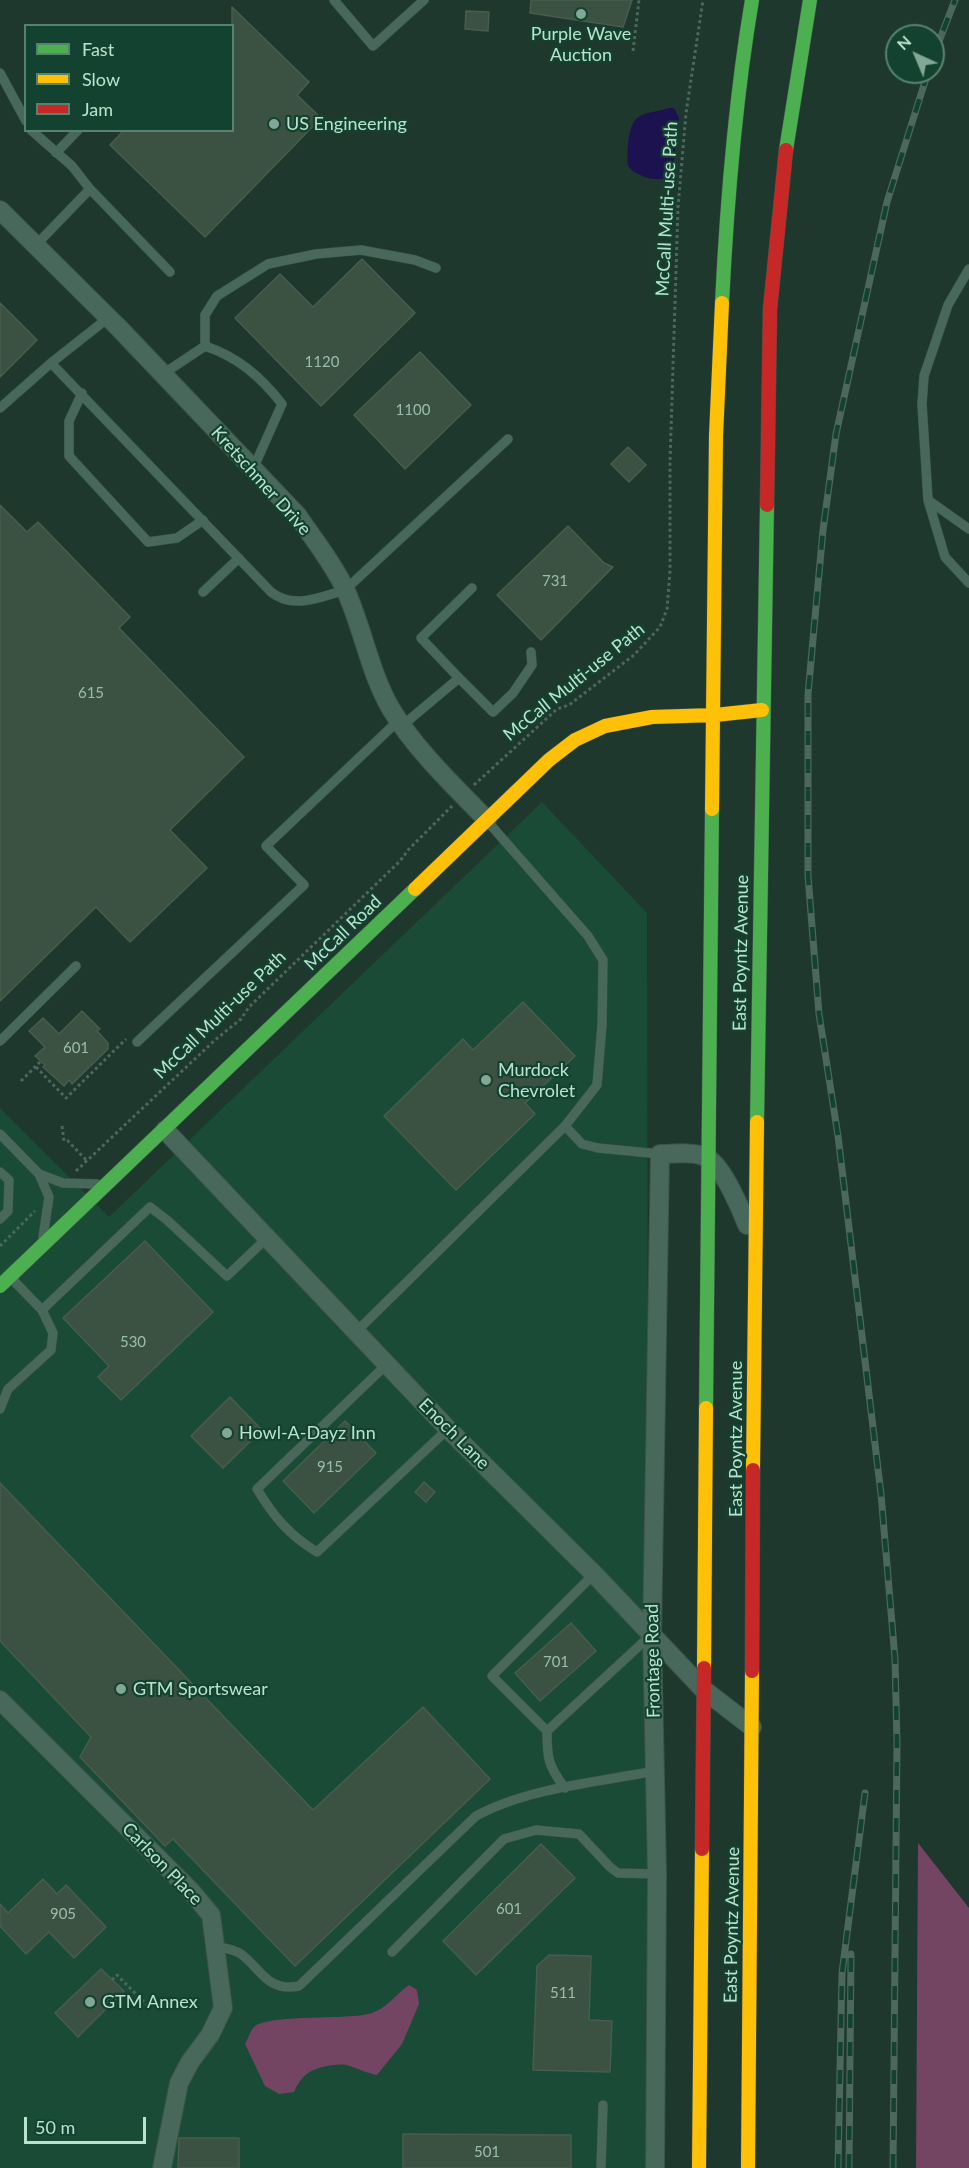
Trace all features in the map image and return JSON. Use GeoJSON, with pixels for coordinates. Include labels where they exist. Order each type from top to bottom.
{"type":"FeatureCollection","features":[{"type":"Feature","properties":{"kind":"main road","name":"East Poyntz Avenue"},"geometry":{"type":"LineString","coordinates":[[699,2168],[716,436],[728,186],[738,89],[752,0]]}},
{"type":"Feature","properties":{"kind":"main road","name":"East Poyntz Avenue"},"geometry":{"type":"LineString","coordinates":[[748,2168],[755,1243],[762,710],[771,298],[786,140],[810,0]]}},
{"type":"Feature","properties":{"kind":"main road","name":"McCall Road"},"geometry":{"type":"LineString","coordinates":[[5,1282],[549,760],[575,740],[605,726],[652,717],[762,710]]}},
{"type":"Feature","properties":{"kind":"street","name":"Kretschmer Drive"},"geometry":{"type":"LineString","coordinates":[[0,210],[163,374],[298,516],[345,590],[377,680],[401,722],[463,796],[487,820]]}},
{"type":"Feature","properties":{"kind":"street","name":"Enoch Lane"},"geometry":{"type":"LineString","coordinates":[[165,1130],[386,1365],[594,1574],[704,1690],[752,1727]]}},
{"type":"Feature","properties":{"kind":"street"},"geometry":{"type":"LineString","coordinates":[[660,1154],[692,1154],[710,1160],[738,1201],[755,1243]]}},
{"type":"Feature","properties":{"kind":"street","name":"Frontage Road"},"geometry":{"type":"LineString","coordinates":[[655,2168],[657,1874],[652,1634],[660,1154]]}},
{"type":"Feature","properties":{"kind":"street","name":"Carlson Place"},"geometry":{"type":"LineString","coordinates":[[0,1700],[190,1890],[211,1915],[223,2008],[210,2035],[190,2061],[179,2083],[162,2168]]}},
{"type":"Feature","properties":{"kind":"lane"},"geometry":{"type":"LineString","coordinates":[[334,0],[373,46],[424,0]]}},
{"type":"Feature","properties":{"kind":"lane"},"geometry":{"type":"LineString","coordinates":[[0,73],[24,117]]}},
{"type":"Feature","properties":{"kind":"lane"},"geometry":{"type":"LineString","coordinates":[[33,132],[72,166],[90,189],[170,272]]}},
{"type":"Feature","properties":{"kind":"lane"},"geometry":{"type":"LineString","coordinates":[[56,153],[76,132]]}},
{"type":"Feature","properties":{"kind":"lane"},"geometry":{"type":"LineString","coordinates":[[36,245],[90,189]]}},
{"type":"Feature","properties":{"kind":"lane"},"geometry":{"type":"LineString","coordinates":[[205,346],[206,315],[217,296],[268,264],[316,254],[361,250],[415,260],[436,268]]}},
{"type":"Feature","properties":{"kind":"lane"},"geometry":{"type":"LineString","coordinates":[[969,269],[948,305],[924,376],[922,404],[928,500],[945,557],[969,583]]}},
{"type":"Feature","properties":{"kind":"lane"},"geometry":{"type":"LineString","coordinates":[[0,408],[51,363],[108,318]]}},
{"type":"Feature","properties":{"kind":"lane"},"geometry":{"type":"LineString","coordinates":[[163,374],[205,346]]}},
{"type":"Feature","properties":{"kind":"lane"},"geometry":{"type":"LineString","coordinates":[[205,346],[224,352],[244,364],[270,388],[282,404],[253,469]]}},
{"type":"Feature","properties":{"kind":"lane"},"geometry":{"type":"LineString","coordinates":[[51,363],[271,592],[289,602],[314,599],[345,590],[508,439]]}},
{"type":"Feature","properties":{"kind":"lane"},"geometry":{"type":"LineString","coordinates":[[82,393],[69,421],[69,456],[148,542],[177,538],[203,520]]}},
{"type":"Feature","properties":{"kind":"lane"},"geometry":{"type":"LineString","coordinates":[[928,500],[969,529]]}},
{"type":"Feature","properties":{"kind":"lane"},"geometry":{"type":"LineString","coordinates":[[203,592],[239,558]]}},
{"type":"Feature","properties":{"kind":"lane"},"geometry":{"type":"LineString","coordinates":[[472,588],[420,638],[493,712],[513,693],[532,665],[531,652]]}},
{"type":"Feature","properties":{"kind":"lane"},"geometry":{"type":"LineString","coordinates":[[137,1042],[304,885],[266,846],[401,722],[459,678]]}},
{"type":"Feature","properties":{"kind":"lane"},"geometry":{"type":"LineString","coordinates":[[356,1332],[565,1126],[597,1085],[602,1025],[603,960],[588,936],[487,820]]}},
{"type":"Feature","properties":{"kind":"lane"},"geometry":{"type":"LineString","coordinates":[[0,1041],[76,966]]}},
{"type":"Feature","properties":{"kind":"lane"},"geometry":{"type":"LineString","coordinates":[[565,1126],[582,1144],[598,1148],[660,1154]]}},
{"type":"Feature","properties":{"kind":"lane"},"geometry":{"type":"LineString","coordinates":[[0,1134],[39,1174],[49,1197],[41,1247]]}},
{"type":"Feature","properties":{"kind":"lane"},"geometry":{"type":"LineString","coordinates":[[0,1172],[9,1180],[8,1211],[0,1219]]}},
{"type":"Feature","properties":{"kind":"lane"},"geometry":{"type":"LineString","coordinates":[[39,1174],[63,1183],[108,1184]]}},
{"type":"Feature","properties":{"kind":"lane"},"geometry":{"type":"LineString","coordinates":[[42,1310],[150,1207],[227,1276],[268,1237]]}},
{"type":"Feature","properties":{"kind":"lane"},"geometry":{"type":"LineString","coordinates":[[0,1409],[8,1389],[51,1350],[53,1333],[42,1310],[5,1282]]}},
{"type":"Feature","properties":{"kind":"lane"},"geometry":{"type":"LineString","coordinates":[[386,1365],[257,1489],[270,1510],[297,1540],[317,1552],[448,1429]]}},
{"type":"Feature","properties":{"kind":"lane"},"geometry":{"type":"LineString","coordinates":[[565,1788],[552,1771],[547,1754],[547,1731],[492,1676],[594,1574]]}},
{"type":"Feature","properties":{"kind":"lane"},"geometry":{"type":"LineString","coordinates":[[547,1731],[652,1634]]}},
{"type":"Feature","properties":{"kind":"lane"},"geometry":{"type":"LineString","coordinates":[[214,1946],[239,1952],[275,1985],[288,1988],[299,1986],[476,1816],[497,1804],[535,1794],[655,1771]]}},
{"type":"Feature","properties":{"kind":"lane"},"geometry":{"type":"LineString","coordinates":[[392,1952],[504,1839],[536,1830],[579,1834],[610,1868],[618,1873],[657,1874]]}},
{"type":"Feature","properties":{"kind":"lane"},"geometry":{"type":"LineString","coordinates":[[601,2168],[603,2105]]}},
{"type":"Feature","properties":{"kind":"path"},"geometry":{"type":"LineString","coordinates":[[633,51],[639,0]]}},
{"type":"Feature","properties":{"kind":"path","name":"McCall Multi-use Path"},"geometry":{"type":"LineString","coordinates":[[63,1183],[215,1040],[241,1019],[249,1007],[400,861],[409,849],[491,767],[525,740],[557,709],[569,705],[634,655],[660,627],[667,609],[670,571],[670,441],[678,207],[686,113],[703,0]]}},
{"type":"Feature","properties":{"kind":"path"},"geometry":{"type":"LineString","coordinates":[[36,1066],[66,1098],[130,1035]]}},
{"type":"Feature","properties":{"kind":"path"},"geometry":{"type":"LineString","coordinates":[[21,1081],[40,1062]]}},
{"type":"Feature","properties":{"kind":"path"},"geometry":{"type":"LineString","coordinates":[[62,1126],[64,1141],[68,1141],[87,1161]]}},
{"type":"Feature","properties":{"kind":"path"},"geometry":{"type":"LineString","coordinates":[[0,1246],[49,1197]]}},
{"type":"Feature","properties":{"kind":"path"},"geometry":{"type":"LineString","coordinates":[[112,1980],[117,1975],[150,2007]]}},
{"type":"Feature","properties":{"kind":"shaded area"},"geometry":{"type":"Polygon","coordinates":[[[674,108],[679,118],[672,175],[661,179],[642,176],[628,166],[631,128],[640,116],[674,108]]]}},
{"type":"Feature","properties":{"kind":"shaded area"},"geometry":{"type":"Polygon","coordinates":[[[542,802],[647,913],[649,2168],[0,2168],[0,1108],[109,1217],[542,802]]]}},
{"type":"Feature","properties":{"kind":"shaded area"},"geometry":{"type":"Polygon","coordinates":[[[918,1843],[969,1908],[969,2168],[916,2168],[918,1843]]]}},
{"type":"Feature","properties":{"kind":"shaded area"},"geometry":{"type":"Polygon","coordinates":[[[409,1985],[417,1990],[419,2004],[402,2044],[377,2075],[350,2066],[334,2065],[308,2073],[294,2092],[279,2094],[265,2086],[245,2044],[254,2027],[275,2020],[368,2014],[385,2006],[409,1985]]]}},
{"type":"Feature","properties":{"kind":"building","name":"Purple Wave Auction"},"geometry":{"type":"Polygon","coordinates":[[[531,0],[632,0],[623,27],[530,13],[531,0]]]}},
{"type":"Feature","properties":{"kind":"building","name":"US Engineering"},"geometry":{"type":"Polygon","coordinates":[[[232,7],[309,82],[297,95],[321,118],[205,237],[110,145],[122,132],[234,132],[234,24],[232,24],[232,7]]]}},
{"type":"Feature","properties":{"kind":"building"},"geometry":{"type":"Polygon","coordinates":[[[466,11],[489,12],[488,31],[465,29],[466,11]]]}},
{"type":"Feature","properties":{"kind":"building"},"geometry":{"type":"Polygon","coordinates":[[[362,259],[415,313],[321,406],[235,318],[280,274],[313,307],[362,259]]]}},
{"type":"Feature","properties":{"kind":"building"},"geometry":{"type":"Polygon","coordinates":[[[0,303],[37,340],[0,377],[0,303]]]}},
{"type":"Feature","properties":{"kind":"building"},"geometry":{"type":"Polygon","coordinates":[[[420,352],[471,405],[405,469],[354,415],[420,352]]]}},
{"type":"Feature","properties":{"kind":"building"},"geometry":{"type":"Polygon","coordinates":[[[628,447],[646,465],[629,482],[611,464],[628,447]]]}},
{"type":"Feature","properties":{"kind":"building"},"geometry":{"type":"Polygon","coordinates":[[[0,505],[27,532],[38,522],[130,617],[119,628],[244,757],[170,830],[207,868],[130,942],[96,907],[0,1001],[0,505]]]}},
{"type":"Feature","properties":{"kind":"building"},"geometry":{"type":"Polygon","coordinates":[[[568,526],[604,563],[613,567],[541,640],[497,595],[568,526]]]}},
{"type":"Feature","properties":{"kind":"building","name":"Murdock Chevrolet"},"geometry":{"type":"Polygon","coordinates":[[[523,1002],[575,1056],[525,1103],[535,1114],[456,1190],[384,1116],[463,1039],[473,1050],[523,1002]]]}},
{"type":"Feature","properties":{"kind":"building"},"geometry":{"type":"Polygon","coordinates":[[[82,1011],[100,1029],[97,1031],[108,1043],[108,1049],[72,1084],[69,1080],[64,1086],[43,1067],[45,1065],[35,1056],[45,1047],[29,1031],[43,1018],[59,1034],[82,1011]]]}},
{"type":"Feature","properties":{"kind":"building"},"geometry":{"type":"Polygon","coordinates":[[[145,1241],[213,1312],[121,1400],[98,1377],[109,1366],[63,1318],[145,1241]]]}},
{"type":"Feature","properties":{"kind":"building","name":"Howl-A-Dayz Inn"},"geometry":{"type":"Polygon","coordinates":[[[230,1397],[262,1430],[223,1468],[191,1436],[230,1397]]]}},
{"type":"Feature","properties":{"kind":"building"},"geometry":{"type":"Polygon","coordinates":[[[345,1421],[376,1453],[314,1513],[283,1481],[345,1421]]]}},
{"type":"Feature","properties":{"kind":"building"},"geometry":{"type":"Polygon","coordinates":[[[424,1482],[435,1492],[426,1502],[415,1492],[424,1482]]]}},
{"type":"Feature","properties":{"kind":"building","name":"GTM Sportswear"},"geometry":{"type":"Polygon","coordinates":[[[0,1483],[313,1810],[423,1707],[490,1779],[295,1966],[173,1839],[165,1846],[80,1757],[91,1737],[0,1641],[0,1483]]]}},
{"type":"Feature","properties":{"kind":"building"},"geometry":{"type":"Polygon","coordinates":[[[571,1623],[596,1651],[540,1701],[515,1673],[571,1623]]]}},
{"type":"Feature","properties":{"kind":"building"},"geometry":{"type":"Polygon","coordinates":[[[541,1844],[575,1878],[476,1975],[443,1941],[541,1844]]]}},
{"type":"Feature","properties":{"kind":"building"},"geometry":{"type":"Polygon","coordinates":[[[43,1879],[57,1894],[66,1885],[106,1927],[74,1958],[49,1932],[26,1954],[0,1926],[0,1904],[8,1913],[43,1879]]]}},
{"type":"Feature","properties":{"kind":"building"},"geometry":{"type":"Polygon","coordinates":[[[549,1955],[591,1956],[589,2020],[612,2021],[610,2072],[533,2070],[537,1966],[549,1955]]]}},
{"type":"Feature","properties":{"kind":"building","name":"GTM Annex"},"geometry":{"type":"Polygon","coordinates":[[[101,1969],[124,1991],[78,2037],[55,2013],[101,1969]]]}},
{"type":"Feature","properties":{"kind":"building"},"geometry":{"type":"Polygon","coordinates":[[[403,2134],[571,2135],[571,2168],[403,2168],[403,2134]]]}},
{"type":"Feature","properties":{"kind":"building"},"geometry":{"type":"Polygon","coordinates":[[[179,2138],[239,2138],[239,2168],[178,2168],[179,2138]]]}},
{"type":"Feature","properties":{"kind":"railway"},"geometry":{"type":"LineString","coordinates":[[945,26],[955,0]]}},
{"type":"Feature","properties":{"kind":"railway"},"geometry":{"type":"LineString","coordinates":[[893,2168],[897,1743],[895,1659],[881,1494],[838,1136],[819,1014],[808,876],[808,694],[823,530],[836,434],[887,202],[924,84]]}},
{"type":"Feature","properties":{"kind":"railway"},"geometry":{"type":"LineString","coordinates":[[838,2168],[842,1973],[865,1793]]}},
{"type":"Feature","properties":{"kind":"railway"},"geometry":{"type":"LineString","coordinates":[[849,2168],[851,1954]]}},
{"type":"Feature","properties":{"kind":"traffic: fast"},"geometry":{"type":"LineString","coordinates":[[722,303],[732,151],[752,0]]}},
{"type":"Feature","properties":{"kind":"traffic: fast"},"geometry":{"type":"LineString","coordinates":[[786,150],[810,0]]}},
{"type":"Feature","properties":{"kind":"traffic: fast"},"geometry":{"type":"LineString","coordinates":[[757,1122],[767,505]]}},
{"type":"Feature","properties":{"kind":"traffic: fast"},"geometry":{"type":"LineString","coordinates":[[706,1408],[712,809]]}},
{"type":"Feature","properties":{"kind":"traffic: fast"},"geometry":{"type":"LineString","coordinates":[[0,1286],[415,889]]}},
{"type":"Feature","properties":{"kind":"traffic: slow"},"geometry":{"type":"LineString","coordinates":[[712,809],[716,436],[722,303]]}},
{"type":"Feature","properties":{"kind":"traffic: slow"},"geometry":{"type":"LineString","coordinates":[[415,889],[549,760],[575,740],[605,726],[652,717],[715,715],[762,710]]}},
{"type":"Feature","properties":{"kind":"traffic: slow"},"geometry":{"type":"LineString","coordinates":[[753,1470],[757,1122]]}},
{"type":"Feature","properties":{"kind":"traffic: slow"},"geometry":{"type":"LineString","coordinates":[[704,1668],[706,1408]]}},
{"type":"Feature","properties":{"kind":"traffic: slow"},"geometry":{"type":"LineString","coordinates":[[748,2168],[752,1671]]}},
{"type":"Feature","properties":{"kind":"traffic: slow"},"geometry":{"type":"LineString","coordinates":[[699,2168],[702,1849]]}},
{"type":"Feature","properties":{"kind":"traffic: jam"},"geometry":{"type":"LineString","coordinates":[[767,505],[770,309],[786,150]]}},
{"type":"Feature","properties":{"kind":"traffic: jam"},"geometry":{"type":"LineString","coordinates":[[752,1671],[753,1470]]}},
{"type":"Feature","properties":{"kind":"traffic: jam"},"geometry":{"type":"LineString","coordinates":[[702,1849],[704,1668]]}},
{"type":"Feature","properties":{"kind":"place","name":"Purple Wave Auction"},"geometry":{"type":"Point","coordinates":[581,14]}},
{"type":"Feature","properties":{"kind":"place","name":"US Engineering"},"geometry":{"type":"Point","coordinates":[274,124]}},
{"type":"Feature","properties":{"kind":"place","name":"Murdock Chevrolet"},"geometry":{"type":"Point","coordinates":[486,1080]}},
{"type":"Feature","properties":{"kind":"place","name":"Howl-A-Dayz Inn"},"geometry":{"type":"Point","coordinates":[227,1433]}},
{"type":"Feature","properties":{"kind":"place","name":"GTM Sportswear"},"geometry":{"type":"Point","coordinates":[121,1689]}},
{"type":"Feature","properties":{"kind":"place","name":"GTM Annex"},"geometry":{"type":"Point","coordinates":[90,2002]}}]}
